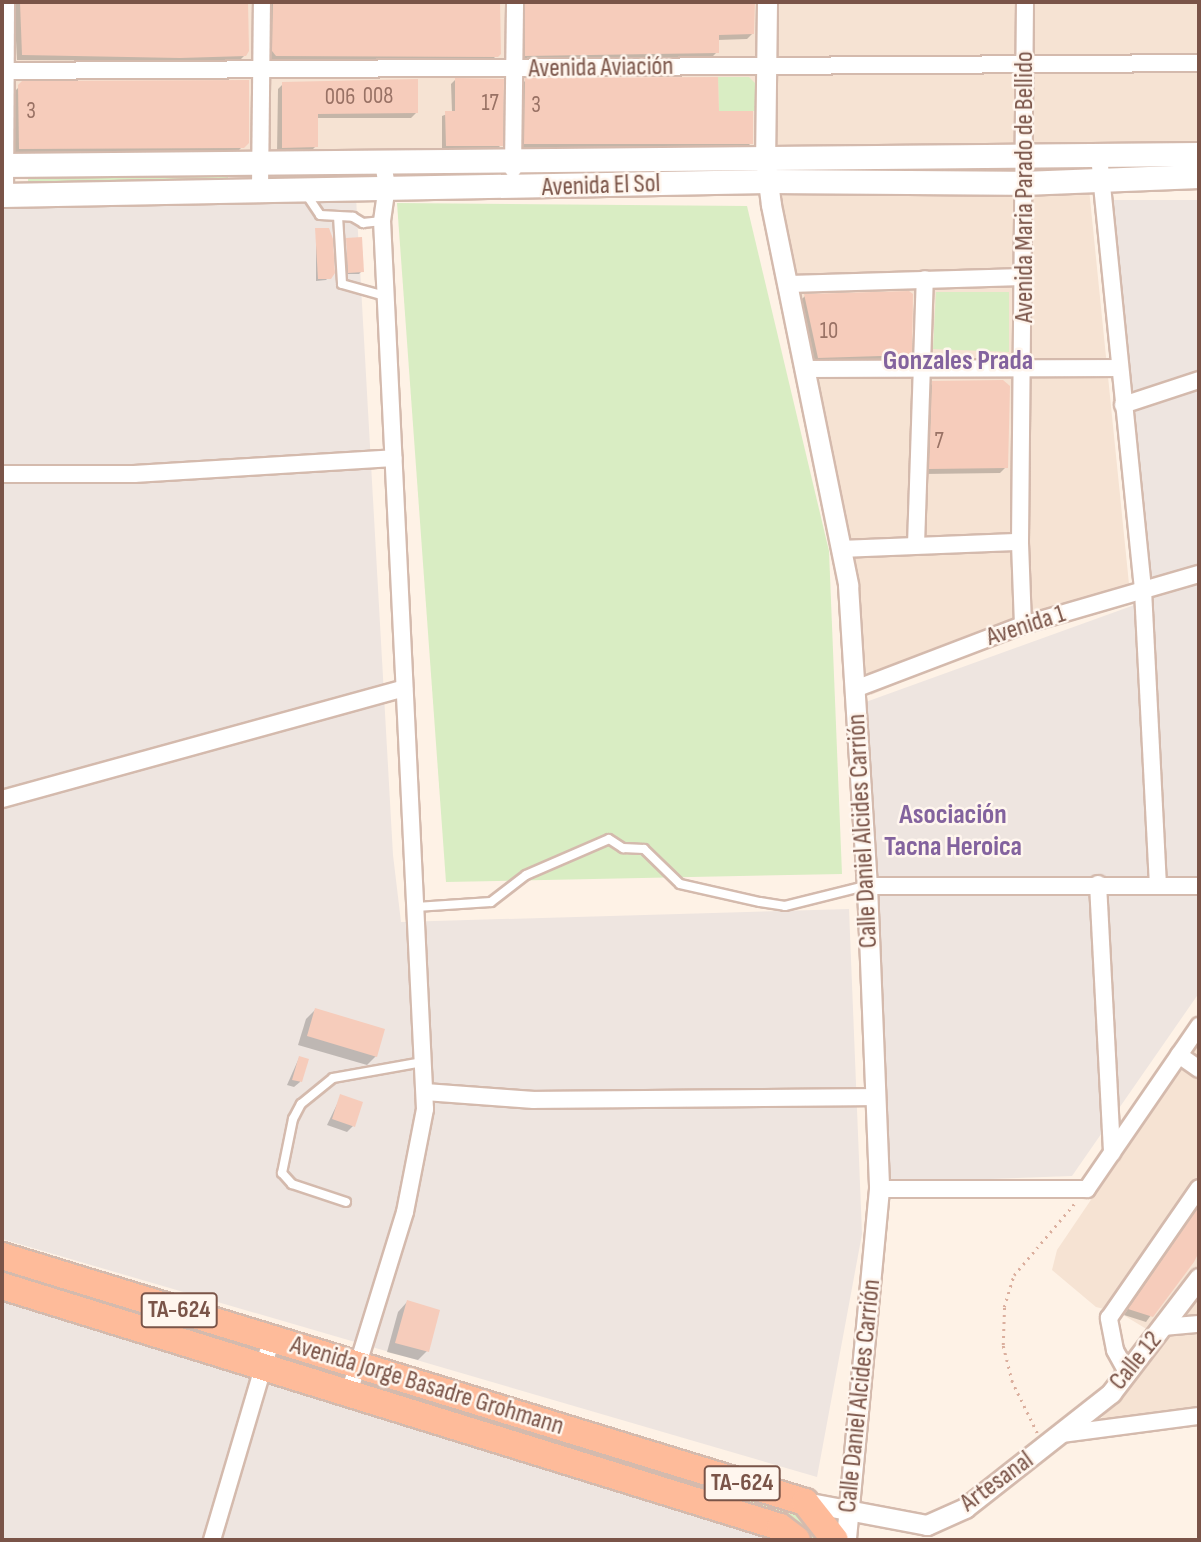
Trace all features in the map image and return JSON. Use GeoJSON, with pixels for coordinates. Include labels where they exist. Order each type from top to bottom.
{"type":"FeatureCollection","features":[{"type":"Feature","properties":{"kind":"highway","name":"Avenida Jorge Basadre Grohmann"},"geometry":{"type":"LineString","coordinates":[[2,1256],[804,1502]]}},
{"type":"Feature","properties":{"kind":"highway","name":"Avenida Jorge Basadre Grohmann"},"geometry":{"type":"LineString","coordinates":[[2,1286],[780,1527],[797,1540]]}},
{"type":"Feature","properties":{"kind":"highway"},"geometry":{"type":"LineString","coordinates":[[671,1493],[679,1465]]}},
{"type":"Feature","properties":{"kind":"highway","name":"TA-624"},"geometry":{"type":"LineString","coordinates":[[804,1502],[835,1540]]}},
{"type":"Feature","properties":{"kind":"main road","name":"Avenida El Sol"},"geometry":{"type":"LineString","coordinates":[[4,165],[515,163],[767,170],[1023,183],[1099,167],[1199,154]]}},
{"type":"Feature","properties":{"kind":"main road","name":"Avenida El Sol"},"geometry":{"type":"LineString","coordinates":[[3,195],[387,186],[509,189],[767,170],[1025,156],[1099,167],[1199,176]]}},
{"type":"Feature","properties":{"kind":"street"},"geometry":{"type":"LineString","coordinates":[[3,195],[6,2]]}},
{"type":"Feature","properties":{"kind":"street"},"geometry":{"type":"LineString","coordinates":[[260,189],[262,2]]}},
{"type":"Feature","properties":{"kind":"street"},"geometry":{"type":"LineString","coordinates":[[509,189],[515,163],[515,2]]}},
{"type":"Feature","properties":{"kind":"street","name":"Calle Daniel Alcides Carrión"},"geometry":{"type":"LineString","coordinates":[[767,2],[767,170],[842,549],[852,617],[867,886],[879,1189],[849,1480],[846,1540]]}},
{"type":"Feature","properties":{"kind":"street","name":"Avenida Maria Parado de Bellido"},"geometry":{"type":"LineString","coordinates":[[1023,625],[1020,542],[1025,2]]}},
{"type":"Feature","properties":{"kind":"street","name":"Avenida Aviación"},"geometry":{"type":"LineString","coordinates":[[4,71],[1199,63]]}},
{"type":"Feature","properties":{"kind":"street"},"geometry":{"type":"LineString","coordinates":[[349,1393],[419,1156],[425,1092],[382,221],[387,186],[383,163]]}},
{"type":"Feature","properties":{"kind":"street"},"geometry":{"type":"LineString","coordinates":[[1099,167],[1143,590],[1158,885]]}},
{"type":"Feature","properties":{"kind":"street"},"geometry":{"type":"LineString","coordinates":[[789,284],[1023,276]]}},
{"type":"Feature","properties":{"kind":"street"},"geometry":{"type":"LineString","coordinates":[[916,545],[925,279]]}},
{"type":"Feature","properties":{"kind":"street"},"geometry":{"type":"LineString","coordinates":[[807,369],[921,371],[1119,368]]}},
{"type":"Feature","properties":{"kind":"street"},"geometry":{"type":"LineString","coordinates":[[1123,405],[1199,380]]}},
{"type":"Feature","properties":{"kind":"street"},"geometry":{"type":"LineString","coordinates":[[2,474],[134,474],[394,458]]}},
{"type":"Feature","properties":{"kind":"street"},"geometry":{"type":"LineString","coordinates":[[842,549],[1020,542]]}},
{"type":"Feature","properties":{"kind":"street","name":"Avenida 1"},"geometry":{"type":"LineString","coordinates":[[855,689],[1023,625],[1199,574]]}},
{"type":"Feature","properties":{"kind":"street"},"geometry":{"type":"LineString","coordinates":[[2,799],[404,688]]}},
{"type":"Feature","properties":{"kind":"street"},"geometry":{"type":"LineString","coordinates":[[1098,884],[1112,1153]]}},
{"type":"Feature","properties":{"kind":"street"},"geometry":{"type":"LineString","coordinates":[[867,886],[1199,886]]}},
{"type":"Feature","properties":{"kind":"street"},"geometry":{"type":"LineString","coordinates":[[879,1189],[1087,1189],[1199,1026]]}},
{"type":"Feature","properties":{"kind":"street"},"geometry":{"type":"LineString","coordinates":[[1179,1055],[1199,1069]]}},
{"type":"Feature","properties":{"kind":"street"},"geometry":{"type":"LineString","coordinates":[[425,1092],[534,1100],[874,1097]]}},
{"type":"Feature","properties":{"kind":"street"},"geometry":{"type":"LineString","coordinates":[[1127,1372],[1115,1350],[1109,1318],[1199,1188]]}},
{"type":"Feature","properties":{"kind":"street","name":"Calle 12"},"geometry":{"type":"LineString","coordinates":[[1062,1434],[1093,1410],[1127,1372],[1199,1278]]}},
{"type":"Feature","properties":{"kind":"street"},"geometry":{"type":"LineString","coordinates":[[1163,1327],[1199,1324]]}},
{"type":"Feature","properties":{"kind":"street"},"geometry":{"type":"LineString","coordinates":[[212,1540],[272,1338]]}},
{"type":"Feature","properties":{"kind":"street"},"geometry":{"type":"LineString","coordinates":[[1062,1434],[1199,1416]]}},
{"type":"Feature","properties":{"kind":"street","name":"Artesanal"},"geometry":{"type":"LineString","coordinates":[[804,1502],[890,1521],[926,1525],[943,1519],[986,1493],[1062,1434]]}},
{"type":"Feature","properties":{"kind":"street"},"geometry":{"type":"LineString","coordinates":[[804,1502],[828,1499],[849,1480]]}},
{"type":"Feature","properties":{"kind":"street"},"geometry":{"type":"LineString","coordinates":[[855,1540],[867,1529],[890,1521]]}},
{"type":"Feature","properties":{"kind":"lane"},"geometry":{"type":"LineString","coordinates":[[303,188],[320,215],[338,216],[363,223],[382,221]]}},
{"type":"Feature","properties":{"kind":"lane"},"geometry":{"type":"LineString","coordinates":[[338,216],[342,284],[386,296]]}},
{"type":"Feature","properties":{"kind":"lane"},"geometry":{"type":"LineString","coordinates":[[415,907],[492,902],[526,875],[609,839],[623,848],[644,849],[680,884],[760,902],[796,905],[818,901],[840,889],[867,886]]}},
{"type":"Feature","properties":{"kind":"lane"},"geometry":{"type":"LineString","coordinates":[[345,1202],[292,1184],[282,1173],[297,1111],[313,1090],[333,1078],[423,1062]]}},
{"type":"Feature","properties":{"kind":"path"},"geometry":{"type":"LineString","coordinates":[[1044,1448],[1012,1382],[1003,1345],[1004,1307],[1014,1275],[1087,1189]]}},
{"type":"Feature","properties":{"kind":"shaded area"},"geometry":{"type":"Polygon","coordinates":[[[2,2],[1199,2],[1199,167],[1087,169],[1129,584],[871,695],[755,150],[2,158],[2,2]]]}},
{"type":"Feature","properties":{"kind":"shaded area"},"geometry":{"type":"Polygon","coordinates":[[[356,197],[393,855],[401,922],[849,909],[862,1234],[817,1477],[2,1239],[2,207],[356,197]]]}},
{"type":"Feature","properties":{"kind":"shaded area"},"geometry":{"type":"Polygon","coordinates":[[[1107,200],[1199,200],[1199,993],[1072,1176],[880,1183],[863,703],[1151,599],[1107,200]]]}},
{"type":"Feature","properties":{"kind":"shaded area"},"geometry":{"type":"Polygon","coordinates":[[[1199,1040],[1199,1409],[1097,1424],[1163,1339],[1120,1313],[1096,1307],[1052,1270],[1057,1250],[1199,1040]]]}},
{"type":"Feature","properties":{"kind":"shaded area"},"geometry":{"type":"Polygon","coordinates":[[[2,1300],[783,1540],[2,1540],[2,1300]]]}},
{"type":"Feature","properties":{"kind":"green space"},"geometry":{"type":"Polygon","coordinates":[[[718,77],[749,77],[756,84],[756,111],[719,111],[718,77]]]}},
{"type":"Feature","properties":{"kind":"green space"},"geometry":{"type":"Polygon","coordinates":[[[279,171],[357,172],[357,183],[280,182],[279,171]]]}},
{"type":"Feature","properties":{"kind":"green space"},"geometry":{"type":"Polygon","coordinates":[[[28,175],[228,175],[228,185],[28,190],[28,175]]]}},
{"type":"Feature","properties":{"kind":"green space"},"geometry":{"type":"Polygon","coordinates":[[[397,203],[747,206],[829,551],[842,874],[446,882],[397,203]]]}},
{"type":"Feature","properties":{"kind":"green space"},"geometry":{"type":"Polygon","coordinates":[[[936,292],[1009,292],[1009,352],[933,349],[936,292]]]}},
{"type":"Feature","properties":{"kind":"green space"},"geometry":{"type":"Polygon","coordinates":[[[687,1476],[789,1508],[822,1540],[808,1540],[677,1486],[687,1476]]]}},
{"type":"Feature","properties":{"kind":"building"},"geometry":{"type":"Polygon","coordinates":[[[20,2],[248,2],[249,51],[246,56],[180,58],[22,55],[20,2]]]}},
{"type":"Feature","properties":{"kind":"building"},"geometry":{"type":"Polygon","coordinates":[[[273,2],[500,2],[501,54],[498,57],[276,56],[272,51],[273,2]]]}},
{"type":"Feature","properties":{"kind":"building"},"geometry":{"type":"Polygon","coordinates":[[[525,2],[755,2],[754,34],[719,35],[719,53],[525,56],[525,2]]]}},
{"type":"Feature","properties":{"kind":"building"},"geometry":{"type":"Polygon","coordinates":[[[718,77],[719,111],[753,111],[753,144],[524,144],[525,78],[718,77]]]}},
{"type":"Feature","properties":{"kind":"building"},"geometry":{"type":"Polygon","coordinates":[[[455,78],[504,79],[503,146],[446,146],[445,111],[455,111],[455,78]]]}},
{"type":"Feature","properties":{"kind":"building"},"geometry":{"type":"Polygon","coordinates":[[[418,79],[418,113],[318,114],[318,147],[282,148],[282,82],[418,79]]]}},
{"type":"Feature","properties":{"kind":"building"},"geometry":{"type":"Polygon","coordinates":[[[249,80],[249,143],[244,148],[19,149],[18,85],[22,81],[249,80]]]}},
{"type":"Feature","properties":{"kind":"building"},"geometry":{"type":"Polygon","coordinates":[[[315,228],[329,228],[333,239],[335,273],[331,279],[318,279],[315,228]]]}},
{"type":"Feature","properties":{"kind":"building"},"geometry":{"type":"Polygon","coordinates":[[[362,237],[364,272],[348,273],[346,238],[362,237]]]}},
{"type":"Feature","properties":{"kind":"building"},"geometry":{"type":"Polygon","coordinates":[[[909,291],[913,294],[912,355],[818,358],[804,294],[909,291]]]}},
{"type":"Feature","properties":{"kind":"building"},"geometry":{"type":"Polygon","coordinates":[[[1003,380],[1010,386],[1008,468],[929,469],[932,381],[1003,380]]]}},
{"type":"Feature","properties":{"kind":"building"},"geometry":{"type":"Polygon","coordinates":[[[315,1008],[385,1029],[377,1057],[307,1036],[315,1008]]]}},
{"type":"Feature","properties":{"kind":"building"},"geometry":{"type":"Polygon","coordinates":[[[299,1056],[309,1059],[302,1082],[292,1080],[299,1056]]]}},
{"type":"Feature","properties":{"kind":"building"},"geometry":{"type":"Polygon","coordinates":[[[340,1094],[363,1102],[355,1127],[332,1119],[340,1094]]]}},
{"type":"Feature","properties":{"kind":"building"},"geometry":{"type":"Polygon","coordinates":[[[1199,1206],[1199,1252],[1194,1262],[1153,1317],[1128,1309],[1199,1206]]]}},
{"type":"Feature","properties":{"kind":"building"},"geometry":{"type":"Polygon","coordinates":[[[407,1300],[440,1310],[429,1352],[395,1343],[407,1300]]]}},
{"type":"Feature","properties":{"kind":"district","name":"Gonzales Prada"},"geometry":{"type":"Point","coordinates":[958,361]}},
{"type":"Feature","properties":{"kind":"district","name":"Asociación Tacna Heroica"},"geometry":{"type":"Point","coordinates":[953,831]}}]}
